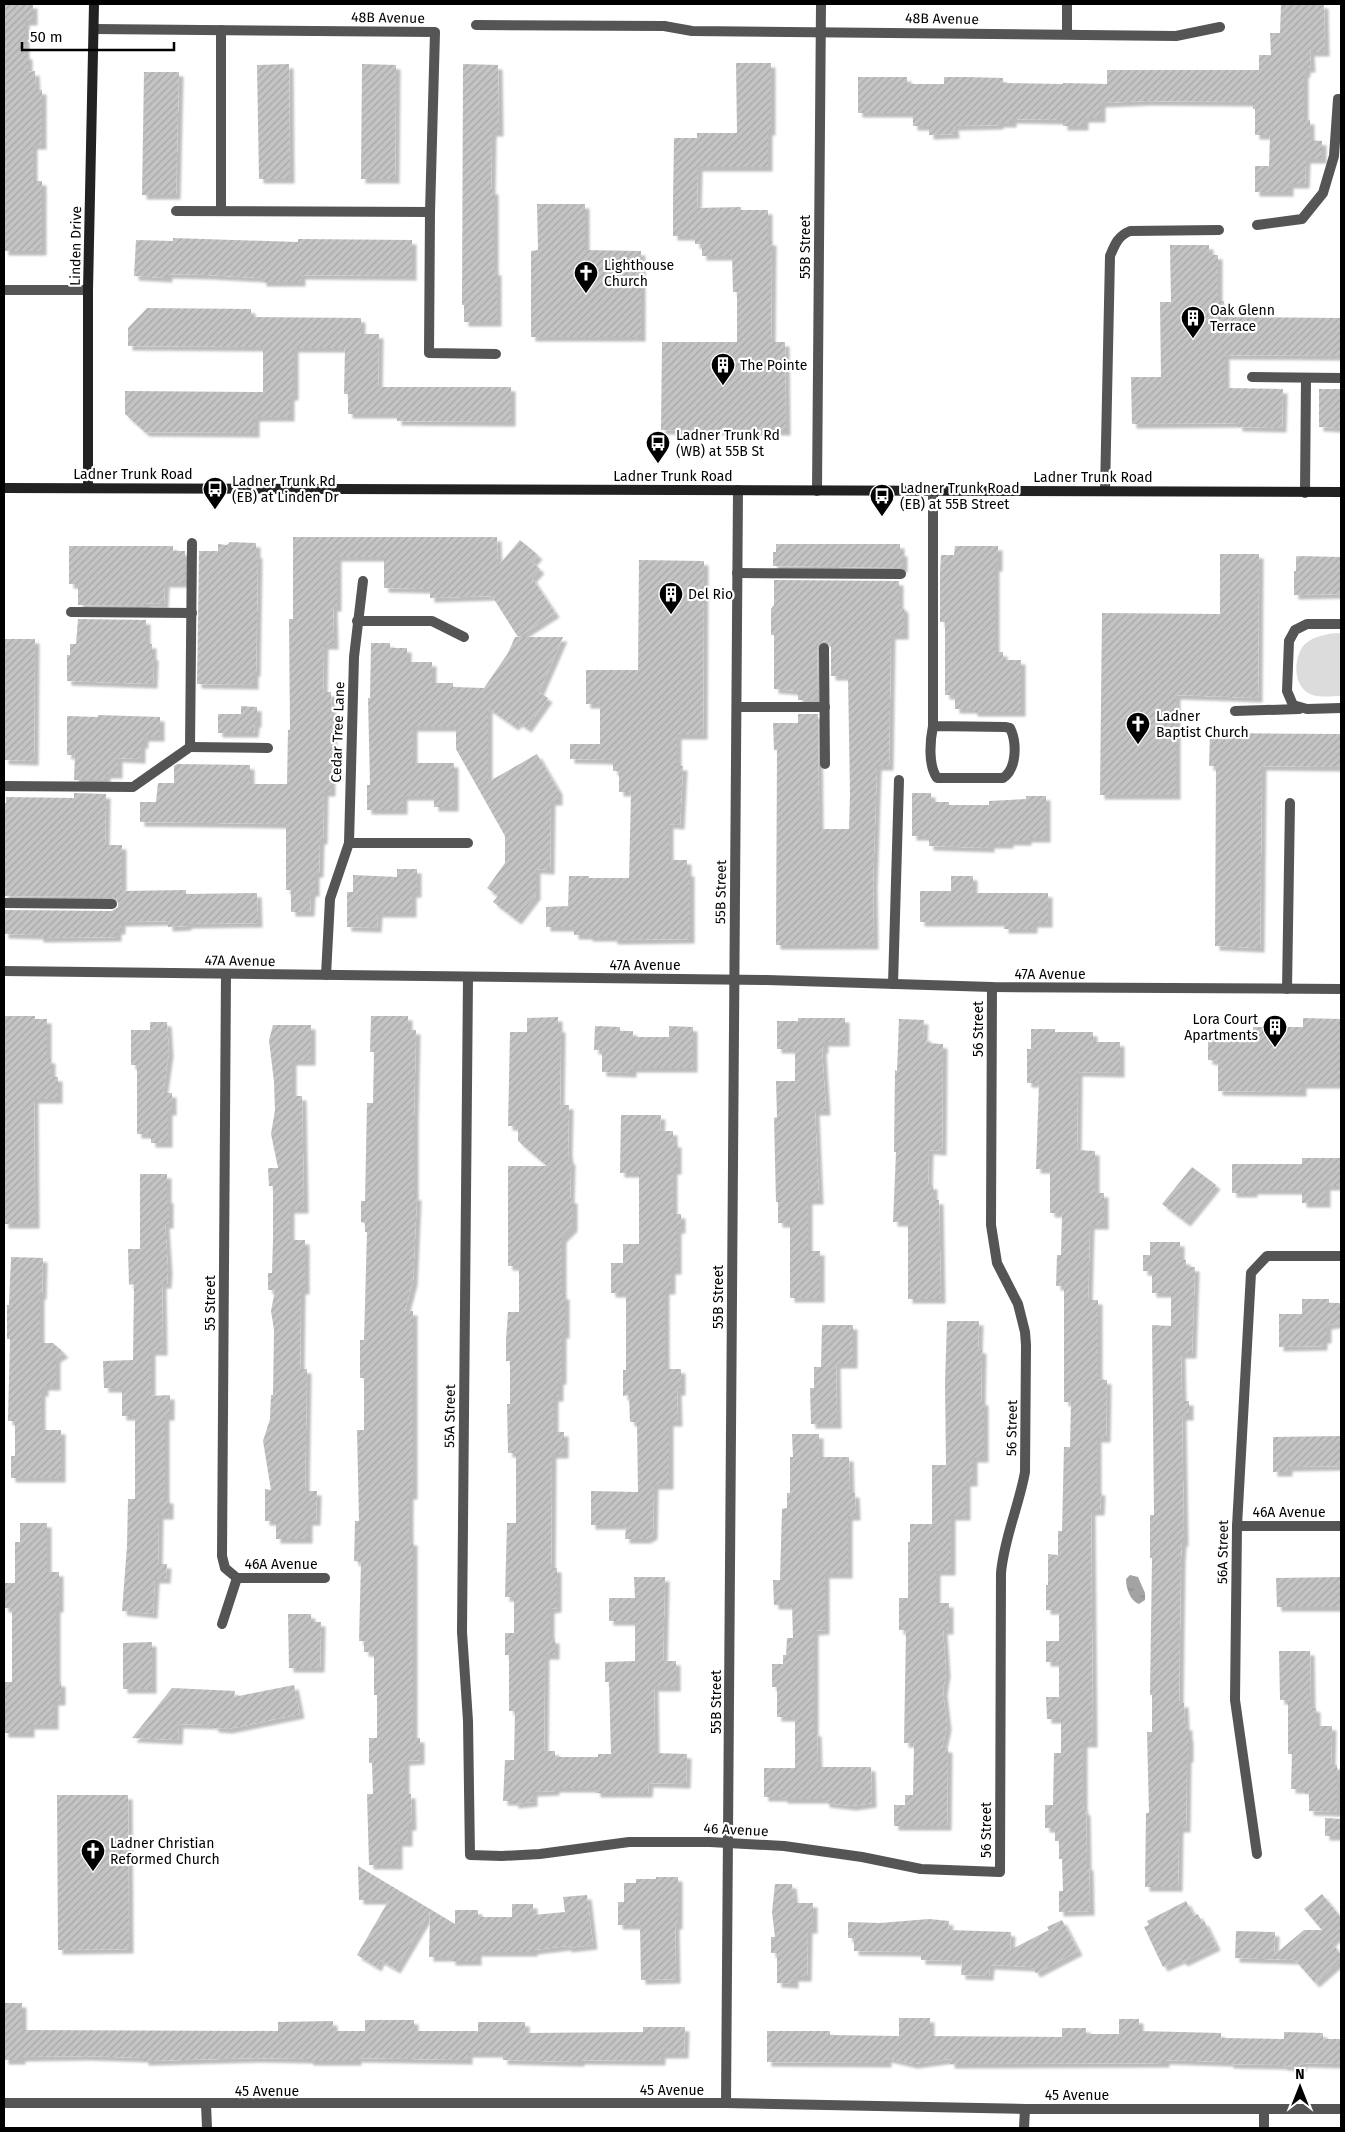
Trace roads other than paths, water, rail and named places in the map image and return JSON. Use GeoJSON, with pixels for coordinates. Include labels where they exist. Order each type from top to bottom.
{"type":"FeatureCollection","features":[{"type":"Feature","properties":{"kind":"main road","name":"Linden Drive"},"geometry":{"type":"LineString","coordinates":[[88,488],[88,290],[94,4]]}},
{"type":"Feature","properties":{"kind":"main road","name":"Ladner Trunk Road"},"geometry":{"type":"LineString","coordinates":[[4,488],[1341,492]]}},
{"type":"Feature","properties":{"kind":"street","name":"55B Street"},"geometry":{"type":"LineString","coordinates":[[817,491],[821,4]]}},
{"type":"Feature","properties":{"kind":"street"},"geometry":{"type":"LineString","coordinates":[[1066,34],[1067,4]]}},
{"type":"Feature","properties":{"kind":"street","name":"48B Avenue"},"geometry":{"type":"LineString","coordinates":[[476,25],[664,26],[683,30],[1176,36],[1220,27]]}},
{"type":"Feature","properties":{"kind":"street","name":"48B Avenue"},"geometry":{"type":"LineString","coordinates":[[94,29],[435,32],[430,212],[429,353],[496,354]]}},
{"type":"Feature","properties":{"kind":"street"},"geometry":{"type":"LineString","coordinates":[[221,30],[221,211]]}},
{"type":"Feature","properties":{"kind":"street"},"geometry":{"type":"LineString","coordinates":[[1257,225],[1302,220],[1324,193],[1334,156],[1338,99],[1341,99]]}},
{"type":"Feature","properties":{"kind":"street"},"geometry":{"type":"LineString","coordinates":[[176,211],[430,212]]}},
{"type":"Feature","properties":{"kind":"street"},"geometry":{"type":"LineString","coordinates":[[1105,491],[1110,256],[1115,244],[1121,235],[1130,231],[1219,230]]}},
{"type":"Feature","properties":{"kind":"street"},"geometry":{"type":"LineString","coordinates":[[4,290],[88,290]]}},
{"type":"Feature","properties":{"kind":"street"},"geometry":{"type":"LineString","coordinates":[[1252,377],[1341,378]]}},
{"type":"Feature","properties":{"kind":"street"},"geometry":{"type":"LineString","coordinates":[[1305,493],[1306,378]]}},
{"type":"Feature","properties":{"kind":"street","name":"55B Street"},"geometry":{"type":"LineString","coordinates":[[726,2104],[738,490]]}},
{"type":"Feature","properties":{"kind":"street"},"geometry":{"type":"LineString","coordinates":[[934,490],[934,726],[932,735],[932,766],[938,778],[1003,778],[1009,774],[1013,766],[1013,735],[1010,728],[934,726]]}},
{"type":"Feature","properties":{"kind":"street"},"geometry":{"type":"LineString","coordinates":[[190,747],[192,543]]}},
{"type":"Feature","properties":{"kind":"street"},"geometry":{"type":"LineString","coordinates":[[737,573],[901,574]]}},
{"type":"Feature","properties":{"kind":"street","name":"Cedar Tree Lane"},"geometry":{"type":"LineString","coordinates":[[326,976],[330,899],[348,843],[354,657],[363,581]]}},
{"type":"Feature","properties":{"kind":"street"},"geometry":{"type":"LineString","coordinates":[[71,612],[192,613]]}},
{"type":"Feature","properties":{"kind":"street"},"geometry":{"type":"LineString","coordinates":[[357,621],[432,621],[464,637]]}},
{"type":"Feature","properties":{"kind":"street"},"geometry":{"type":"LineString","coordinates":[[1308,709],[1293,705],[1287,691],[1289,641],[1296,630],[1307,624],[1341,624]]}},
{"type":"Feature","properties":{"kind":"street"},"geometry":{"type":"LineString","coordinates":[[824,648],[825,764]]}},
{"type":"Feature","properties":{"kind":"street"},"geometry":{"type":"LineString","coordinates":[[736,707],[825,707]]}},
{"type":"Feature","properties":{"kind":"street"},"geometry":{"type":"LineString","coordinates":[[1235,711],[1341,708]]}},
{"type":"Feature","properties":{"kind":"street"},"geometry":{"type":"LineString","coordinates":[[4,786],[133,788],[190,747],[268,748]]}},
{"type":"Feature","properties":{"kind":"street"},"geometry":{"type":"LineString","coordinates":[[893,984],[899,780]]}},
{"type":"Feature","properties":{"kind":"street"},"geometry":{"type":"LineString","coordinates":[[1287,989],[1290,803]]}},
{"type":"Feature","properties":{"kind":"street"},"geometry":{"type":"LineString","coordinates":[[348,843],[468,843]]}},
{"type":"Feature","properties":{"kind":"street"},"geometry":{"type":"LineString","coordinates":[[4,903],[112,904]]}},
{"type":"Feature","properties":{"kind":"street","name":"47A Avenue"},"geometry":{"type":"LineString","coordinates":[[4,971],[733,980],[992,987],[1341,989]]}},
{"type":"Feature","properties":{"kind":"street","name":"55 Street"},"geometry":{"type":"LineString","coordinates":[[226,974],[222,1556],[225,1568],[237,1578]]}},
{"type":"Feature","properties":{"kind":"street","name":"55A Street"},"geometry":{"type":"LineString","coordinates":[[468,978],[462,1632],[468,1721],[470,1855]]}},
{"type":"Feature","properties":{"kind":"street","name":"56 Street"},"geometry":{"type":"LineString","coordinates":[[992,987],[991,1225],[998,1262],[1022,1315],[1026,1345],[1025,1472],[1022,1492],[1005,1546],[1000,1573],[1000,1872]]}},
{"type":"Feature","properties":{"kind":"street","name":"56A Street"},"geometry":{"type":"LineString","coordinates":[[1257,1854],[1235,1700],[1237,1526],[1251,1273],[1268,1256],[1341,1256]]}},
{"type":"Feature","properties":{"kind":"street","name":"46A Avenue"},"geometry":{"type":"LineString","coordinates":[[1237,1526],[1341,1526]]}},
{"type":"Feature","properties":{"kind":"street"},"geometry":{"type":"LineString","coordinates":[[222,1624],[237,1578]]}},
{"type":"Feature","properties":{"kind":"street","name":"46A Avenue"},"geometry":{"type":"LineString","coordinates":[[237,1578],[325,1578]]}},
{"type":"Feature","properties":{"kind":"street","name":"46 Avenue"},"geometry":{"type":"LineString","coordinates":[[470,1855],[540,1854],[629,1842],[729,1843],[784,1846],[823,1851],[922,1869],[1000,1872]]}},
{"type":"Feature","properties":{"kind":"street","name":"45 Avenue"},"geometry":{"type":"LineString","coordinates":[[4,2103],[726,2104],[1024,2109],[1341,2109]]}},
{"type":"Feature","properties":{"kind":"street"},"geometry":{"type":"LineString","coordinates":[[206,2104],[207,2128]]}},
{"type":"Feature","properties":{"kind":"street"},"geometry":{"type":"LineString","coordinates":[[1024,2109],[1024,2128]]}},
{"type":"Feature","properties":{"kind":"street"},"geometry":{"type":"LineString","coordinates":[[1264,2109],[1264,2128]]}},
{"type":"Feature","properties":{"kind":"water"},"geometry":{"type":"Polygon","coordinates":[[[1130,1575],[1138,1577],[1145,1593],[1145,1600],[1139,1604],[1133,1600],[1128,1590],[1126,1579],[1130,1575]]]}},
{"type":"Feature","properties":{"kind":"place","name":"Lighthouse Church"},"geometry":{"type":"Point","coordinates":[586,294]}},
{"type":"Feature","properties":{"kind":"place","name":"Oak Glenn Terrace"},"geometry":{"type":"Point","coordinates":[1193,339]}},
{"type":"Feature","properties":{"kind":"place","name":"The Pointe"},"geometry":{"type":"Point","coordinates":[723,386]}},
{"type":"Feature","properties":{"kind":"place","name":"Ladner Trunk Rd (WB) at 55B St"},"geometry":{"type":"Point","coordinates":[658,464]}},
{"type":"Feature","properties":{"kind":"place","name":"Ladner Trunk Rd (EB) at Linden Dr"},"geometry":{"type":"Point","coordinates":[215,510]}},
{"type":"Feature","properties":{"kind":"place","name":"Ladner Trunk Road (EB) at 55B Street"},"geometry":{"type":"Point","coordinates":[882,517]}},
{"type":"Feature","properties":{"kind":"place","name":"Del Rio"},"geometry":{"type":"Point","coordinates":[671,615]}},
{"type":"Feature","properties":{"kind":"place","name":"Ladner Baptist Church"},"geometry":{"type":"Point","coordinates":[1138,745]}},
{"type":"Feature","properties":{"kind":"place","name":"Lora Court Apartments"},"geometry":{"type":"Point","coordinates":[1275,1048]}},
{"type":"Feature","properties":{"kind":"place","name":"Ladner Christian Reformed Church"},"geometry":{"type":"Point","coordinates":[93,1872]}}]}
